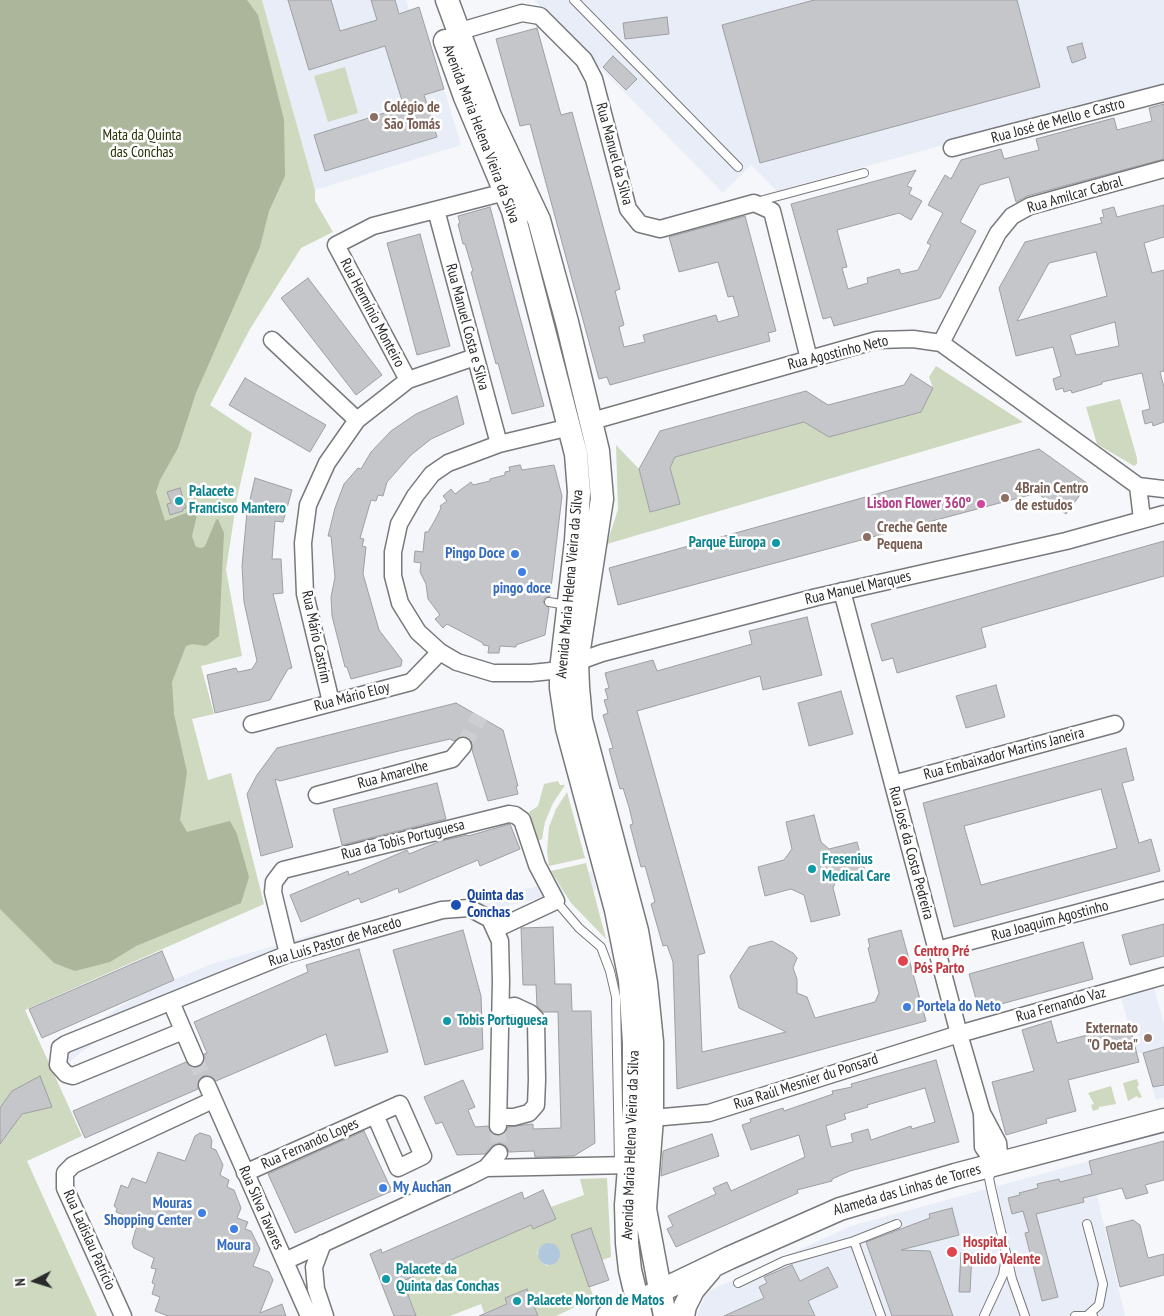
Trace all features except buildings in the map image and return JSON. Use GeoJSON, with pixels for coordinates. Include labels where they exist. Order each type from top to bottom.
{"type":"FeatureCollection","features":[{"type":"Feature","properties":{"kind":"street","name":"Avenida Maria Helena Vieira da Silva"},"geometry":{"type":"LineString","coordinates":[[431,0],[465,97],[513,212],[576,454],[579,492],[576,541],[559,603],[569,666],[581,720],[637,931],[644,974],[652,1042],[652,1118],[645,1208],[665,1316]]}},
{"type":"Feature","properties":{"kind":"street","name":"Avenida Maria Helena Vieira da Silva"},"geometry":{"type":"LineString","coordinates":[[446,0],[490,116],[539,220],[592,421],[598,451],[602,499],[569,666],[567,728],[618,919],[630,980],[634,1061],[625,1165],[627,1242],[640,1309]]}},
{"type":"Feature","properties":{"kind":"street","name":"Rua Manuel da Silva"},"geometry":{"type":"LineString","coordinates":[[457,32],[522,13],[540,16],[584,60],[594,79],[628,210],[640,224],[660,229],[754,203]]}},
{"type":"Feature","properties":{"kind":"street","name":"Rua José de Mello e Castro"},"geometry":{"type":"LineString","coordinates":[[952,148],[1164,93]]}},
{"type":"Feature","properties":{"kind":"street","name":"Rua Amílcar Cabral"},"geometry":{"type":"LineString","coordinates":[[941,343],[998,233],[1012,216],[1030,206],[1164,169]]}},
{"type":"Feature","properties":{"kind":"street"},"geometry":{"type":"LineString","coordinates":[[436,210],[505,192]]}},
{"type":"Feature","properties":{"kind":"street"},"geometry":{"type":"LineString","coordinates":[[754,203],[772,211],[809,359]]}},
{"type":"Feature","properties":{"kind":"street","name":"Rua Hermínio Monteiro"},"geometry":{"type":"LineString","coordinates":[[408,380],[336,245],[373,226],[436,210]]}},
{"type":"Feature","properties":{"kind":"street","name":"Rua Manuel Costa e Silva"},"geometry":{"type":"LineString","coordinates":[[436,210],[499,444]]}},
{"type":"Feature","properties":{"kind":"street","name":"Rua Agostinho Neto"},"geometry":{"type":"LineString","coordinates":[[592,421],[878,340],[905,339],[941,343],[1138,486],[1164,489]]}},
{"type":"Feature","properties":{"kind":"street"},"geometry":{"type":"LineString","coordinates":[[272,340],[357,420]]}},
{"type":"Feature","properties":{"kind":"street","name":"Rua Mário Castrim"},"geometry":{"type":"LineString","coordinates":[[331,702],[305,594],[303,543],[308,506],[328,463],[357,420],[408,380],[475,357]]}},
{"type":"Feature","properties":{"kind":"street"},"geometry":{"type":"LineString","coordinates":[[570,427],[592,421]]}},
{"type":"Feature","properties":{"kind":"street","name":"Rua Manuel Marques"},"geometry":{"type":"LineString","coordinates":[[570,427],[499,444],[448,463],[432,474],[415,496],[399,524],[393,552],[393,576],[400,603],[418,632],[440,652],[457,662],[493,673],[531,673],[569,666],[611,651],[842,592],[1066,541],[1164,514]]}},
{"type":"Feature","properties":{"kind":"street"},"geometry":{"type":"LineString","coordinates":[[1138,486],[1142,519]]}},
{"type":"Feature","properties":{"kind":"street","name":"Rua José da Costa Pedreira"},"geometry":{"type":"LineString","coordinates":[[842,592],[959,1034],[982,1113],[998,1143],[999,1153],[995,1164]]}},
{"type":"Feature","properties":{"kind":"street","name":"Rua Mário Eloy"},"geometry":{"type":"LineString","coordinates":[[252,724],[411,682],[440,652]]}},
{"type":"Feature","properties":{"kind":"street","name":"Rua Embaixador Martins Janeira"},"geometry":{"type":"LineString","coordinates":[[893,784],[1115,724]]}},
{"type":"Feature","properties":{"kind":"street","name":"Rua Amarelhe"},"geometry":{"type":"LineString","coordinates":[[317,794],[452,759],[463,746]]}},
{"type":"Feature","properties":{"kind":"street","name":"Rua da Tobis Portuguesa"},"geometry":{"type":"LineString","coordinates":[[288,954],[273,892],[274,882],[283,870],[502,814],[515,815],[522,820],[537,865],[556,901]]}},
{"type":"Feature","properties":{"kind":"street","name":"Rua Joaquim Agostinho"},"geometry":{"type":"LineString","coordinates":[[937,950],[1164,890]]}},
{"type":"Feature","properties":{"kind":"street"},"geometry":{"type":"LineString","coordinates":[[501,1008],[515,1006],[536,1019],[537,1080],[536,1105],[529,1113],[498,1121],[501,1008],[500,941],[496,929],[556,901]]}},
{"type":"Feature","properties":{"kind":"street","name":"Rua Luís Pastor de Macedo"},"geometry":{"type":"LineString","coordinates":[[183,1031],[73,1076],[66,1074],[58,1065],[60,1048],[288,954],[454,908],[469,908],[479,911],[490,919],[496,929]]}},
{"type":"Feature","properties":{"kind":"street","name":"Rua Fernando Vaz"},"geometry":{"type":"LineString","coordinates":[[959,1034],[1164,976]]}},
{"type":"Feature","properties":{"kind":"street"},"geometry":{"type":"LineString","coordinates":[[171,1002],[195,1058]]}},
{"type":"Feature","properties":{"kind":"street","name":"Rua Raúl Mesnier du Ponsard"},"geometry":{"type":"LineString","coordinates":[[652,1118],[709,1113],[959,1034]]}},
{"type":"Feature","properties":{"kind":"street","name":"Rua Silva Tavares"},"geometry":{"type":"LineString","coordinates":[[73,1165],[210,1092],[309,1316]]}},
{"type":"Feature","properties":{"kind":"street","name":"Rua Fernando Lopes"},"geometry":{"type":"LineString","coordinates":[[245,1173],[375,1116]]}},
{"type":"Feature","properties":{"kind":"street","name":"Alameda das Linhas de Torres"},"geometry":{"type":"LineString","coordinates":[[608,1316],[640,1309],[660,1291],[715,1264],[840,1209],[883,1194],[1164,1120]]}},
{"type":"Feature","properties":{"kind":"street"},"geometry":{"type":"LineString","coordinates":[[486,1168],[499,1153]]}},
{"type":"Feature","properties":{"kind":"street","name":"Rua Ladislau Patrício"},"geometry":{"type":"LineString","coordinates":[[73,1165],[65,1172],[65,1188],[123,1316]]}},
{"type":"Feature","properties":{"kind":"street"},"geometry":{"type":"LineString","coordinates":[[285,1261],[486,1168],[625,1165]]}},
{"type":"Feature","properties":{"kind":"street"},"geometry":{"type":"LineString","coordinates":[[323,1243],[314,1267],[316,1289],[324,1316]]}},
{"type":"Feature","properties":{"kind":"street"},"geometry":{"type":"LineString","coordinates":[[683,1316],[685,1306],[693,1290],[715,1264]]}},
{"type":"Feature","properties":{"kind":"lane"},"geometry":{"type":"LineString","coordinates":[[574,0],[738,167]]}},
{"type":"Feature","properties":{"kind":"lane"},"geometry":{"type":"LineString","coordinates":[[754,203],[864,173]]}},
{"type":"Feature","properties":{"kind":"lane"},"geometry":{"type":"LineString","coordinates":[[556,901],[580,928],[601,947],[610,971],[616,997],[625,1165]]}},
{"type":"Feature","properties":{"kind":"lane"},"geometry":{"type":"LineString","coordinates":[[995,1164],[989,1178],[1005,1253],[1025,1316]]}},
{"type":"Feature","properties":{"kind":"lane"},"geometry":{"type":"LineString","coordinates":[[738,1283],[784,1261],[854,1241],[897,1224]]}},
{"type":"Feature","properties":{"kind":"lane"},"geometry":{"type":"LineString","coordinates":[[1075,1316],[1091,1315],[1099,1305],[1103,1284],[1087,1224]]}},
{"type":"Feature","properties":{"kind":"lane"},"geometry":{"type":"LineString","coordinates":[[854,1241],[881,1316]]}},
{"type":"Feature","properties":{"kind":"lane"},"geometry":{"type":"LineString","coordinates":[[984,1316],[1004,1275],[1005,1253]]}},
{"type":"Feature","properties":{"kind":"shaded area","name":"Colégio de São Tomás"},"geometry":{"type":"Polygon","coordinates":[[[262,0],[406,0],[409,10],[419,7],[461,145],[315,190],[262,0]]]}},
{"type":"Feature","properties":{"kind":"shaded area"},"geometry":{"type":"Polygon","coordinates":[[[534,0],[1164,0],[1164,84],[777,191],[751,165],[723,193],[534,0]]]}},
{"type":"Feature","properties":{"kind":"shaded area"},"geometry":{"type":"Polygon","coordinates":[[[592,871],[595,890],[574,891],[362,938],[248,969],[102,1038],[80,1053],[34,1092],[23,1080],[70,1040],[119,1007],[156,987],[212,964],[322,932],[571,879],[571,876],[592,871]]]}},
{"type":"Feature","properties":{"kind":"shaded area","name":"Externato \"O Poeta\""},"geometry":{"type":"Polygon","coordinates":[[[1154,988],[1164,1024],[1164,1098],[1156,1100],[1143,1053],[1136,1053],[1121,997],[1154,988]]]}},
{"type":"Feature","properties":{"kind":"shaded area","name":"Hospital Pulido Valente"},"geometry":{"type":"Polygon","coordinates":[[[1089,1161],[1125,1316],[697,1316],[705,1296],[711,1290],[851,1226],[1089,1161]]]}},
{"type":"Feature","properties":{"kind":"green space","name":"Mata da Quinta das Conchas"},"geometry":{"type":"Polygon","coordinates":[[[0,0],[262,0],[315,190],[315,201],[333,232],[301,248],[250,329],[210,405],[252,433],[237,498],[226,570],[242,656],[201,666],[214,714],[192,719],[208,780],[231,773],[264,904],[25,1010],[82,1136],[27,1161],[97,1316],[0,1316],[0,0]]]}},
{"type":"Feature","properties":{"kind":"green space","name":"Mata da Quinta das Conchas"},"geometry":{"type":"Polygon","coordinates":[[[0,0],[247,0],[258,15],[284,120],[285,176],[269,211],[260,247],[196,393],[178,448],[160,480],[156,492],[165,521],[194,510],[197,515],[192,536],[196,547],[202,548],[205,546],[218,519],[224,533],[219,636],[206,646],[192,644],[186,646],[172,682],[174,714],[187,772],[180,820],[187,832],[230,821],[237,834],[249,877],[241,903],[136,946],[110,962],[75,971],[54,963],[0,909],[0,0]]]}},
{"type":"Feature","properties":{"kind":"green space"},"geometry":{"type":"Polygon","coordinates":[[[345,67],[358,113],[328,122],[314,76],[345,67]]]}},
{"type":"Feature","properties":{"kind":"green space"},"geometry":{"type":"Polygon","coordinates":[[[936,366],[1023,422],[607,544],[618,509],[616,445],[639,469],[650,512],[680,504],[670,468],[675,457],[804,422],[829,437],[920,412],[933,388],[929,377],[936,366]]]}},
{"type":"Feature","properties":{"kind":"green space"},"geometry":{"type":"Polygon","coordinates":[[[1120,399],[1137,458],[1137,464],[1134,466],[1097,444],[1086,407],[1120,399]]]}},
{"type":"Feature","properties":{"kind":"green space"},"geometry":{"type":"Polygon","coordinates":[[[558,781],[560,785],[565,785],[553,803],[545,822],[542,839],[538,841],[529,812],[538,806],[544,784],[558,781]]]}},
{"type":"Feature","properties":{"kind":"green space"},"geometry":{"type":"Polygon","coordinates":[[[567,792],[585,858],[549,866],[547,851],[549,827],[556,809],[567,792]]]}},
{"type":"Feature","properties":{"kind":"green space"},"geometry":{"type":"Polygon","coordinates":[[[586,863],[606,939],[571,903],[551,871],[586,863]]]}},
{"type":"Feature","properties":{"kind":"green space"},"geometry":{"type":"Polygon","coordinates":[[[1137,1079],[1139,1085],[1137,1087],[1142,1097],[1138,1098],[1137,1096],[1128,1101],[1123,1083],[1137,1079]]]}},
{"type":"Feature","properties":{"kind":"green space"},"geometry":{"type":"Polygon","coordinates":[[[1111,1086],[1116,1104],[1099,1107],[1099,1109],[1093,1111],[1091,1105],[1094,1104],[1088,1093],[1111,1086]]]}},
{"type":"Feature","properties":{"kind":"green space"},"geometry":{"type":"Polygon","coordinates":[[[607,1178],[611,1257],[602,1260],[591,1228],[571,1235],[594,1298],[556,1316],[538,1316],[527,1289],[505,1298],[507,1304],[484,1313],[481,1304],[450,1316],[416,1316],[410,1298],[401,1301],[403,1253],[414,1277],[531,1225],[533,1229],[556,1219],[551,1207],[584,1195],[580,1179],[607,1178]],[[551,1243],[541,1246],[537,1253],[542,1263],[548,1266],[557,1247],[551,1243]]]}},
{"type":"Feature","properties":{"kind":"water"},"geometry":{"type":"Polygon","coordinates":[[[549,1243],[557,1246],[560,1254],[557,1262],[549,1265],[541,1262],[538,1254],[541,1246],[549,1243]]]}},
{"type":"Feature","properties":{"kind":"tunnel"},"geometry":{"type":"LineString","coordinates":[[463,746],[480,716]]}},
{"type":"Feature","properties":{"kind":"tunnel"},"geometry":{"type":"LineString","coordinates":[[195,1058],[207,1085]]}},
{"type":"Feature","properties":{"kind":"tunnel"},"geometry":{"type":"LineString","coordinates":[[498,1126],[499,1153]]}},
{"type":"Feature","properties":{"kind":"place","name":"Colégio de São Tomás"},"geometry":{"type":"Point","coordinates":[374,117]}},
{"type":"Feature","properties":{"kind":"place","name":"4Brain Centro de estudos"},"geometry":{"type":"Point","coordinates":[1005,498]}},
{"type":"Feature","properties":{"kind":"place","name":"Palacete Francisco Mantero"},"geometry":{"type":"Point","coordinates":[179,501]}},
{"type":"Feature","properties":{"kind":"place","name":"Lisbon Flower 360º"},"geometry":{"type":"Point","coordinates":[981,504]}},
{"type":"Feature","properties":{"kind":"place","name":"Creche Gente Pequena"},"geometry":{"type":"Point","coordinates":[867,537]}},
{"type":"Feature","properties":{"kind":"place","name":"Parque Europa"},"geometry":{"type":"Point","coordinates":[776,543]}},
{"type":"Feature","properties":{"kind":"place","name":"Pingo Doce"},"geometry":{"type":"Point","coordinates":[515,554]}},
{"type":"Feature","properties":{"kind":"place","name":"pingo doce"},"geometry":{"type":"Point","coordinates":[522,572]}},
{"type":"Feature","properties":{"kind":"place","name":"Fresenius Medical Care"},"geometry":{"type":"Point","coordinates":[812,869]}},
{"type":"Feature","properties":{"kind":"place","name":"Quinta das Conchas"},"geometry":{"type":"Point","coordinates":[456,905]}},
{"type":"Feature","properties":{"kind":"place","name":"Centro Pré Pós Parto"},"geometry":{"type":"Point","coordinates":[903,961]}},
{"type":"Feature","properties":{"kind":"place","name":"Portela do Neto"},"geometry":{"type":"Point","coordinates":[907,1007]}},
{"type":"Feature","properties":{"kind":"place","name":"Tobis Portuguesa"},"geometry":{"type":"Point","coordinates":[447,1021]}},
{"type":"Feature","properties":{"kind":"place","name":"Externato \"O Poeta\""},"geometry":{"type":"Point","coordinates":[1148,1038]}},
{"type":"Feature","properties":{"kind":"place","name":"My Auchan"},"geometry":{"type":"Point","coordinates":[383,1188]}},
{"type":"Feature","properties":{"kind":"place","name":"Mouras Shopping Center"},"geometry":{"type":"Point","coordinates":[202,1213]}},
{"type":"Feature","properties":{"kind":"place","name":"Moura"},"geometry":{"type":"Point","coordinates":[234,1229]}},
{"type":"Feature","properties":{"kind":"place","name":"Hospital Pulido Valente"},"geometry":{"type":"Point","coordinates":[952,1252]}},
{"type":"Feature","properties":{"kind":"place","name":"Palacete da Quinta das Conchas"},"geometry":{"type":"Point","coordinates":[386,1279]}},
{"type":"Feature","properties":{"kind":"place","name":"Palacete Norton de Matos"},"geometry":{"type":"Point","coordinates":[517,1301]}}]}
